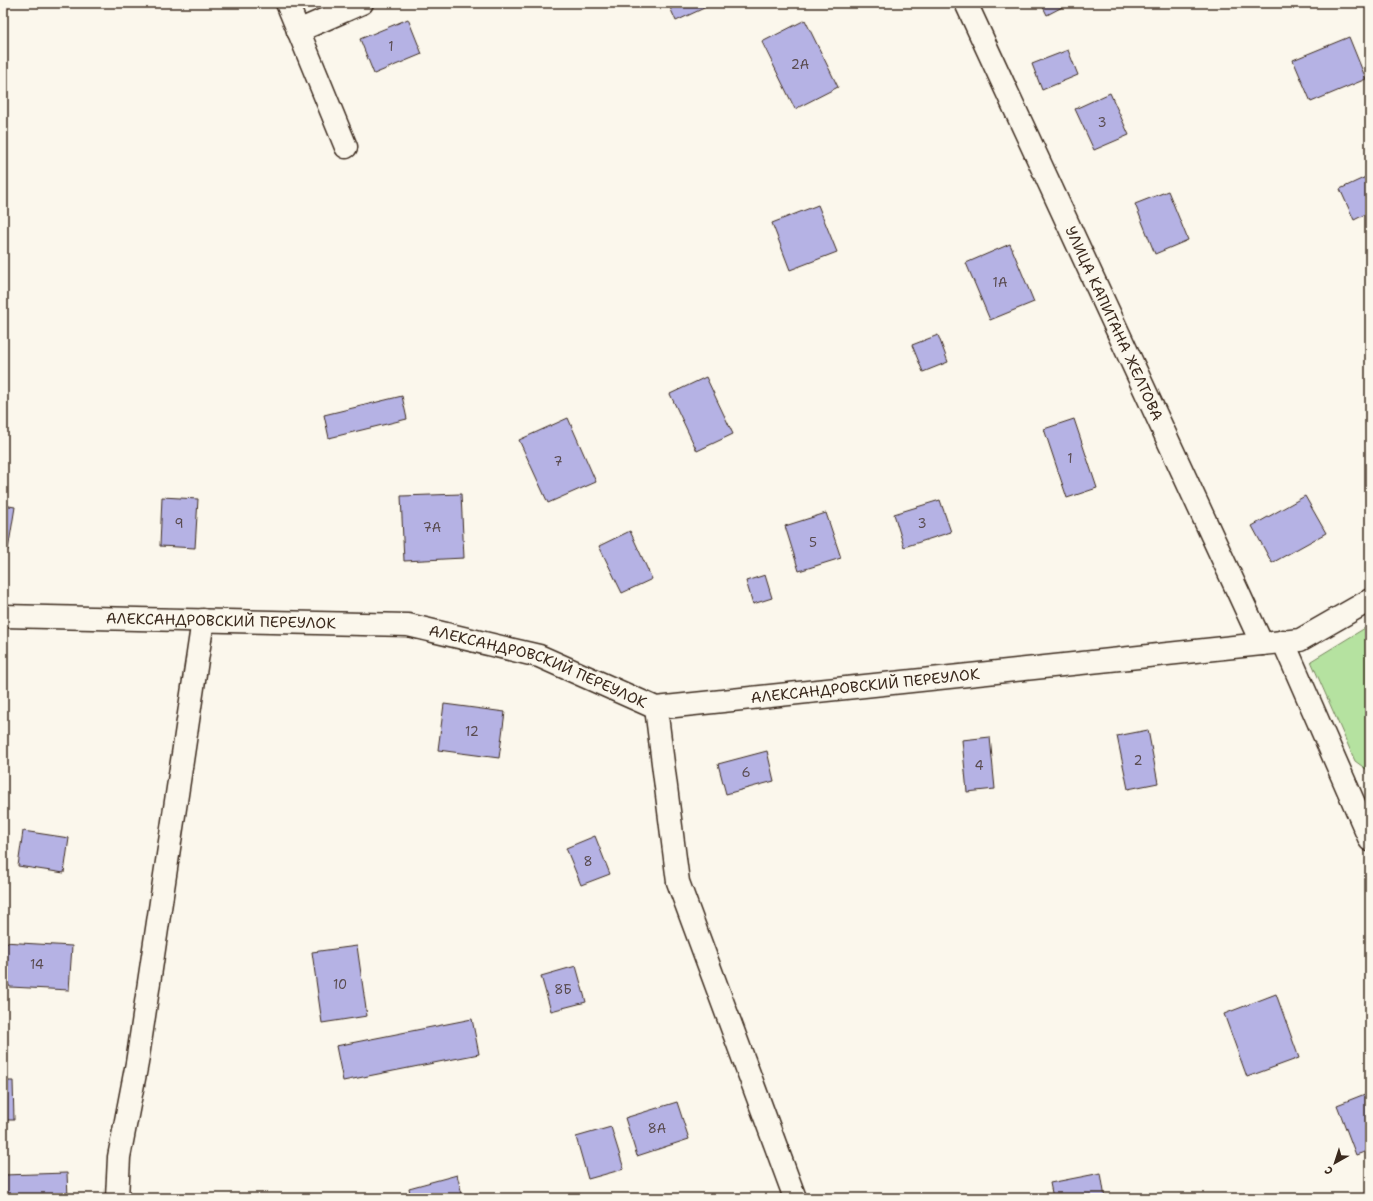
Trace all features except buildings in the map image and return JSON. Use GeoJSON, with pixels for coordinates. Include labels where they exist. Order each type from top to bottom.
{"type":"FeatureCollection","features":[{"type":"Feature","properties":{"kind":"street"},"geometry":{"type":"LineString","coordinates":[[287,3],[346,147]]}},
{"type":"Feature","properties":{"kind":"street"},"geometry":{"type":"LineString","coordinates":[[298,30],[362,3]]}},
{"type":"Feature","properties":{"kind":"street","name":"УЛИЦА КАПИТАНА ЖЕЛТОВА"},"geometry":{"type":"LineString","coordinates":[[966,3],[1262,644]]}},
{"type":"Feature","properties":{"kind":"street","name":"АЛЕКСАНДРОВСКИЙ ПЕРЕУЛОК"},"geometry":{"type":"LineString","coordinates":[[3,616],[408,625],[539,656],[656,708],[1300,640],[1370,600]]}},
{"type":"Feature","properties":{"kind":"street"},"geometry":{"type":"LineString","coordinates":[[117,1198],[119,1157],[136,1063],[203,620]]}},
{"type":"Feature","properties":{"kind":"street"},"geometry":{"type":"LineString","coordinates":[[1283,641],[1370,840]]}},
{"type":"Feature","properties":{"kind":"street"},"geometry":{"type":"LineString","coordinates":[[656,708],[678,882],[795,1198]]}},
{"type":"Feature","properties":{"kind":"green space"},"geometry":{"type":"Polygon","coordinates":[[[1370,625],[1370,772],[1355,761],[1311,661],[1370,625]]]}}]}
